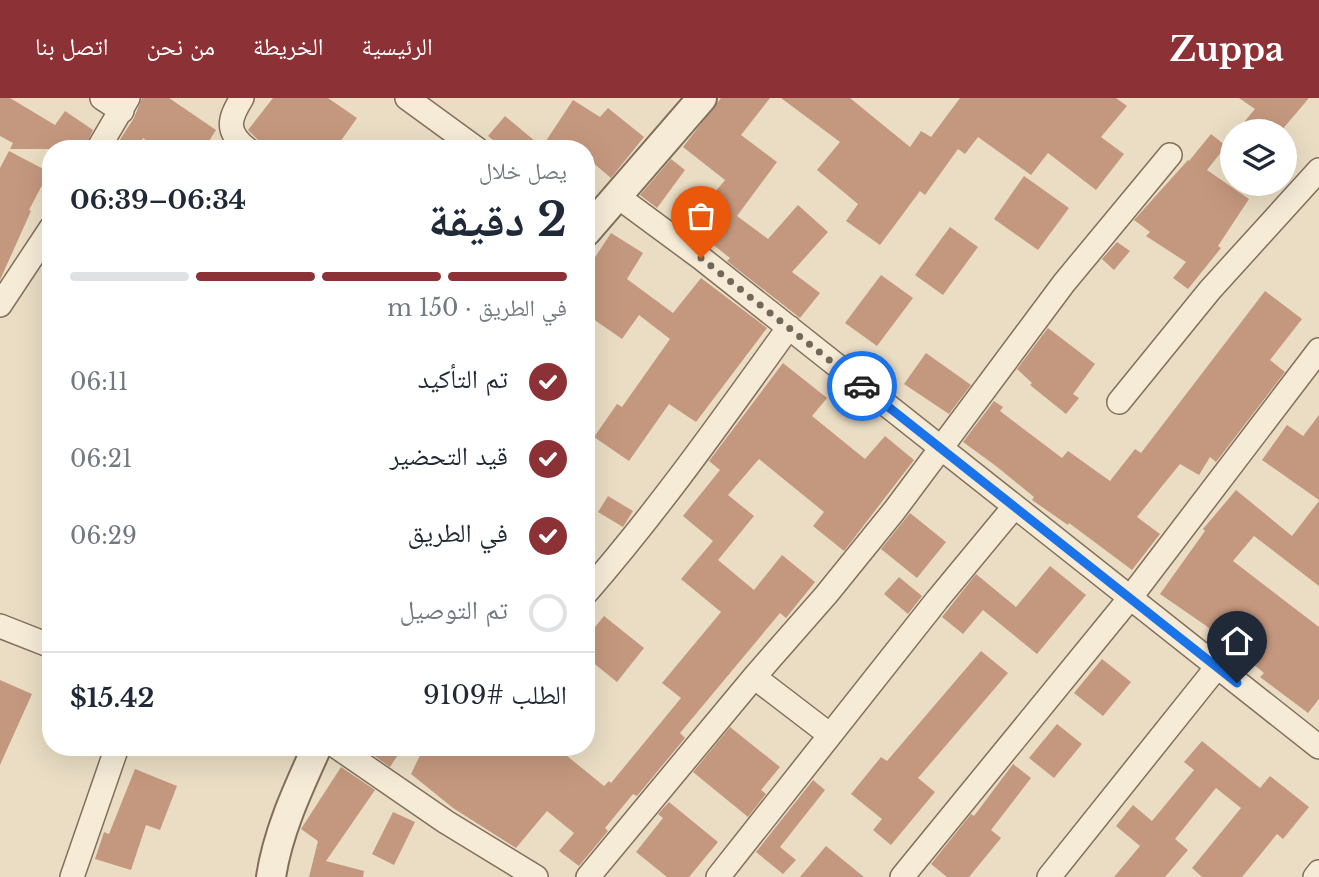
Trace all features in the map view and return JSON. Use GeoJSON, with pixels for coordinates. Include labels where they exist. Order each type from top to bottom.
{"type":"FeatureCollection","features":[{"type":"Feature","properties":{"kind":"street"},"geometry":{"type":"LineString","coordinates":[[102,98],[125,104],[103,140]]}},
{"type":"Feature","properties":{"kind":"street"},"geometry":{"type":"LineString","coordinates":[[238,140],[230,122],[242,98]]}},
{"type":"Feature","properties":{"kind":"street"},"geometry":{"type":"LineString","coordinates":[[407,98],[465,140]]}},
{"type":"Feature","properties":{"kind":"street"},"geometry":{"type":"LineString","coordinates":[[595,221],[702,98]]}},
{"type":"Feature","properties":{"kind":"street"},"geometry":{"type":"LineString","coordinates":[[587,877],[755,676],[827,595],[941,449],[1064,283],[1170,155]]}},
{"type":"Feature","properties":{"kind":"street"},"geometry":{"type":"LineString","coordinates":[[1119,402],[1210,290],[1319,170]]}},
{"type":"Feature","properties":{"kind":"street"},"geometry":{"type":"LineString","coordinates":[[617,196],[789,327],[1319,747]]}},
{"type":"Feature","properties":{"kind":"street"},"geometry":{"type":"LineString","coordinates":[[1,301],[42,241]]}},
{"type":"Feature","properties":{"kind":"street"},"geometry":{"type":"LineString","coordinates":[[595,584],[692,460],[789,327]]}},
{"type":"Feature","properties":{"kind":"street"},"geometry":{"type":"LineString","coordinates":[[902,877],[1130,598],[1319,350]]}},
{"type":"Feature","properties":{"kind":"street"},"geometry":{"type":"LineString","coordinates":[[718,877],[963,566],[1014,507]]}},
{"type":"Feature","properties":{"kind":"street"},"geometry":{"type":"LineString","coordinates":[[0,626],[42,642]]}},
{"type":"Feature","properties":{"kind":"street"},"geometry":{"type":"LineString","coordinates":[[1049,877],[1217,667]]}},
{"type":"Feature","properties":{"kind":"street"},"geometry":{"type":"LineString","coordinates":[[755,676],[830,735]]}},
{"type":"Feature","properties":{"kind":"street"},"geometry":{"type":"LineString","coordinates":[[72,877],[114,756]]}},
{"type":"Feature","properties":{"kind":"street"},"geometry":{"type":"LineString","coordinates":[[271,877],[276,848],[313,756]]}},
{"type":"Feature","properties":{"kind":"street"},"geometry":{"type":"LineString","coordinates":[[350,756],[446,822],[536,877]]}},
{"type":"Feature","properties":{"kind":"street"},"geometry":{"type":"LineString","coordinates":[[1315,877],[1319,872]]}},
{"type":"Feature","properties":{"kind":"building"},"geometry":{"type":"Polygon","coordinates":[[[0,98],[10,98],[55,125],[65,111],[93,130],[88,140],[42,140],[42,149],[10,149],[13,143],[0,136],[0,98]]]}},
{"type":"Feature","properties":{"kind":"building"},"geometry":{"type":"Polygon","coordinates":[[[142,98],[169,98],[216,130],[210,140],[120,140],[134,118],[142,98]]]}},
{"type":"Feature","properties":{"kind":"building"},"geometry":{"type":"Polygon","coordinates":[[[273,98],[328,98],[357,118],[341,140],[257,140],[248,130],[273,98]]]}},
{"type":"Feature","properties":{"kind":"building"},"geometry":{"type":"Polygon","coordinates":[[[721,98],[770,98],[741,135],[777,162],[737,216],[768,239],[798,205],[828,232],[792,272],[820,293],[800,318],[727,261],[730,258],[688,225],[725,180],[683,147],[721,98]]]}},
{"type":"Feature","properties":{"kind":"building"},"geometry":{"type":"Polygon","coordinates":[[[781,98],[850,98],[910,147],[921,131],[931,137],[960,98],[1116,98],[1127,106],[1101,137],[1124,154],[1096,190],[1048,153],[1031,175],[978,137],[965,154],[958,149],[925,195],[920,191],[880,245],[846,221],[858,204],[817,170],[840,142],[781,98]]]}},
{"type":"Feature","properties":{"kind":"building"},"geometry":{"type":"Polygon","coordinates":[[[1239,98],[1309,98],[1291,119],[1247,119],[1255,109],[1239,98]]]}},
{"type":"Feature","properties":{"kind":"building"},"geometry":{"type":"Polygon","coordinates":[[[573,100],[600,117],[608,108],[644,137],[611,178],[595,165],[595,140],[547,140],[573,100]]]}},
{"type":"Feature","properties":{"kind":"building"},"geometry":{"type":"Polygon","coordinates":[[[505,116],[534,140],[493,140],[488,136],[505,116]]]}},
{"type":"Feature","properties":{"kind":"building"},"geometry":{"type":"Polygon","coordinates":[[[1211,134],[1220,141],[1220,154],[1207,170],[1220,179],[1220,196],[1245,196],[1249,199],[1218,246],[1221,248],[1188,289],[1173,278],[1186,262],[1146,236],[1150,232],[1134,220],[1211,134]]]}},
{"type":"Feature","properties":{"kind":"building"},"geometry":{"type":"Polygon","coordinates":[[[9,151],[42,168],[42,185],[0,280],[0,168],[9,151]]]}},
{"type":"Feature","properties":{"kind":"building"},"geometry":{"type":"Polygon","coordinates":[[[671,159],[685,170],[657,208],[640,195],[671,159]]]}},
{"type":"Feature","properties":{"kind":"building"},"geometry":{"type":"Polygon","coordinates":[[[1024,176],[1069,208],[1038,250],[994,219],[1024,176]]]}},
{"type":"Feature","properties":{"kind":"building"},"geometry":{"type":"Polygon","coordinates":[[[950,227],[978,247],[943,295],[915,275],[950,227]]]}},
{"type":"Feature","properties":{"kind":"building"},"geometry":{"type":"Polygon","coordinates":[[[611,233],[643,253],[627,279],[673,313],[701,278],[767,328],[696,422],[669,404],[629,461],[595,436],[617,404],[622,407],[670,339],[639,315],[622,339],[595,320],[595,257],[611,233]]]}},
{"type":"Feature","properties":{"kind":"building"},"geometry":{"type":"Polygon","coordinates":[[[1117,242],[1130,251],[1114,270],[1102,259],[1117,242]]]}},
{"type":"Feature","properties":{"kind":"building"},"geometry":{"type":"Polygon","coordinates":[[[881,275],[913,298],[877,346],[845,323],[881,275]]]}},
{"type":"Feature","properties":{"kind":"building"},"geometry":{"type":"Polygon","coordinates":[[[1265,291],[1302,319],[1270,360],[1285,372],[1216,462],[1210,457],[1199,475],[1180,464],[1137,517],[1160,534],[1132,570],[1069,523],[1068,525],[1032,500],[1034,497],[963,442],[994,401],[1003,407],[1000,411],[1062,458],[1068,451],[1110,481],[1135,449],[1141,453],[1265,291]]]}},
{"type":"Feature","properties":{"kind":"building"},"geometry":{"type":"Polygon","coordinates":[[[1048,328],[1095,364],[1073,394],[1079,398],[1066,414],[1030,385],[1032,383],[1017,369],[1048,328]]]}},
{"type":"Feature","properties":{"kind":"building"},"geometry":{"type":"Polygon","coordinates":[[[926,353],[971,385],[949,414],[904,384],[926,353]]]}},
{"type":"Feature","properties":{"kind":"building"},"geometry":{"type":"Polygon","coordinates":[[[783,363],[827,398],[812,416],[865,459],[885,436],[914,460],[844,551],[813,526],[824,512],[759,459],[728,495],[754,516],[718,560],[754,590],[782,555],[815,582],[786,618],[780,613],[680,733],[685,738],[637,796],[633,794],[605,828],[608,831],[579,866],[559,851],[574,833],[547,811],[516,848],[453,808],[411,774],[420,756],[567,756],[604,786],[609,781],[611,783],[681,698],[662,683],[721,612],[681,579],[713,541],[683,516],[720,470],[709,461],[783,363]]]}},
{"type":"Feature","properties":{"kind":"building"},"geometry":{"type":"Polygon","coordinates":[[[1319,415],[1319,500],[1262,460],[1287,425],[1303,436],[1319,415]]]}},
{"type":"Feature","properties":{"kind":"building"},"geometry":{"type":"Polygon","coordinates":[[[1236,490],[1292,536],[1319,501],[1319,586],[1254,536],[1233,561],[1319,627],[1319,699],[1308,713],[1260,677],[1264,673],[1205,625],[1160,594],[1205,531],[1203,529],[1236,490]]]}},
{"type":"Feature","properties":{"kind":"building"},"geometry":{"type":"Polygon","coordinates":[[[608,496],[633,511],[623,527],[598,512],[608,496]]]}},
{"type":"Feature","properties":{"kind":"building"},"geometry":{"type":"Polygon","coordinates":[[[910,513],[946,542],[917,578],[881,549],[910,513]]]}},
{"type":"Feature","properties":{"kind":"building"},"geometry":{"type":"Polygon","coordinates":[[[1050,566],[1086,595],[1037,654],[983,610],[963,634],[942,617],[976,574],[1016,607],[1050,566]]]}},
{"type":"Feature","properties":{"kind":"building"},"geometry":{"type":"Polygon","coordinates":[[[899,577],[922,596],[908,614],[884,594],[899,577]]]}},
{"type":"Feature","properties":{"kind":"building"},"geometry":{"type":"Polygon","coordinates":[[[604,616],[644,648],[617,682],[595,664],[595,627],[604,616]]]}},
{"type":"Feature","properties":{"kind":"building"},"geometry":{"type":"Polygon","coordinates":[[[981,651],[1008,673],[918,778],[935,792],[891,845],[873,830],[882,819],[851,794],[881,757],[887,761],[981,651]]]}},
{"type":"Feature","properties":{"kind":"building"},"geometry":{"type":"Polygon","coordinates":[[[1102,659],[1131,682],[1103,716],[1074,693],[1102,659]]]}},
{"type":"Feature","properties":{"kind":"building"},"geometry":{"type":"Polygon","coordinates":[[[0,680],[32,694],[0,765],[0,680]]]}},
{"type":"Feature","properties":{"kind":"building"},"geometry":{"type":"Polygon","coordinates":[[[1057,724],[1082,744],[1054,778],[1029,758],[1057,724]]]}},
{"type":"Feature","properties":{"kind":"building"},"geometry":{"type":"Polygon","coordinates":[[[730,727],[780,767],[761,790],[766,794],[748,817],[693,772],[730,727]]]}},
{"type":"Feature","properties":{"kind":"building"},"geometry":{"type":"Polygon","coordinates":[[[1202,741],[1260,788],[1270,776],[1309,807],[1283,839],[1277,834],[1242,877],[1202,877],[1192,868],[1241,808],[1216,788],[1175,839],[1188,850],[1165,877],[1114,877],[1140,846],[1116,826],[1133,805],[1152,821],[1194,770],[1184,762],[1202,741]]]}},
{"type":"Feature","properties":{"kind":"building"},"geometry":{"type":"Polygon","coordinates":[[[375,756],[397,756],[390,767],[375,756]]]}},
{"type":"Feature","properties":{"kind":"building"},"geometry":{"type":"Polygon","coordinates":[[[1013,764],[1031,778],[991,830],[1001,838],[969,877],[947,877],[931,864],[971,814],[974,816],[1013,764]]]}},
{"type":"Feature","properties":{"kind":"building"},"geometry":{"type":"Polygon","coordinates":[[[341,767],[375,790],[326,861],[364,871],[363,877],[309,877],[318,841],[301,829],[341,767]]]}},
{"type":"Feature","properties":{"kind":"building"},"geometry":{"type":"Polygon","coordinates":[[[135,769],[177,786],[160,830],[146,825],[131,870],[95,859],[104,832],[109,834],[135,769]]]}},
{"type":"Feature","properties":{"kind":"building"},"geometry":{"type":"Polygon","coordinates":[[[813,780],[825,790],[780,847],[796,860],[783,874],[756,852],[813,780]]]}},
{"type":"Feature","properties":{"kind":"building"},"geometry":{"type":"Polygon","coordinates":[[[669,802],[718,842],[689,877],[667,877],[636,852],[663,818],[658,814],[669,802]]]}},
{"type":"Feature","properties":{"kind":"building"},"geometry":{"type":"Polygon","coordinates":[[[393,812],[415,822],[394,865],[372,854],[393,812]]]}},
{"type":"Feature","properties":{"kind":"building"},"geometry":{"type":"Polygon","coordinates":[[[826,846],[864,877],[800,877],[826,846]]]}},
{"type":"Feature","properties":{"kind":"way so far"},"geometry":{"type":"LineString","coordinates":[[701,258],[862,386]]}},
{"type":"Feature","properties":{"kind":"route"},"geometry":{"type":"LineString","coordinates":[[862,386],[1237,683]]}}]}
